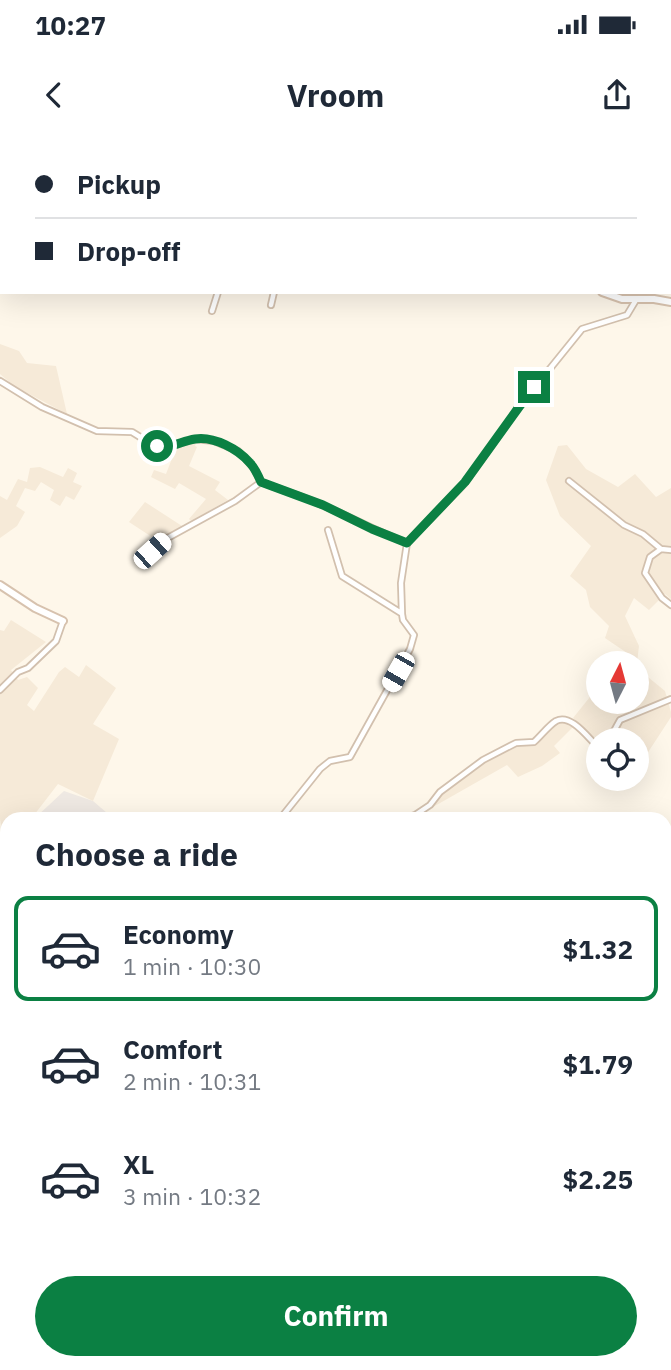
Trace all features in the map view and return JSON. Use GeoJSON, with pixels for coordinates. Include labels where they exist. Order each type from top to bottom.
{"type":"FeatureCollection","features":[{"type":"Feature","properties":{"kind":"highway"},"geometry":{"type":"LineString","coordinates":[[568,1370],[584,1370]]}},
{"type":"Feature","properties":{"kind":"street"},"geometry":{"type":"LineString","coordinates":[[212,311],[217,294]]}},
{"type":"Feature","properties":{"kind":"street"},"geometry":{"type":"LineString","coordinates":[[271,305],[274,294]]}},
{"type":"Feature","properties":{"kind":"street"},"geometry":{"type":"LineString","coordinates":[[608,294],[622,299],[671,302]]}},
{"type":"Feature","properties":{"kind":"street"},"geometry":{"type":"LineString","coordinates":[[286,812],[320,769],[330,761],[350,757],[413,642],[414,635],[403,620],[402,614],[401,583],[407,543],[465,482],[519,407],[582,329],[627,315],[636,300]]}},
{"type":"Feature","properties":{"kind":"street"},"geometry":{"type":"LineString","coordinates":[[0,381],[42,407],[97,431],[132,432],[153,445],[162,447],[194,439],[214,441],[232,448],[253,467],[261,482],[323,505],[407,543]]}},
{"type":"Feature","properties":{"kind":"street"},"geometry":{"type":"LineString","coordinates":[[569,481],[624,525],[643,534],[661,550],[671,550]]}},
{"type":"Feature","properties":{"kind":"street"},"geometry":{"type":"LineString","coordinates":[[140,559],[164,540],[234,501],[261,482]]}},
{"type":"Feature","properties":{"kind":"street"},"geometry":{"type":"LineString","coordinates":[[328,530],[342,576],[402,614]]}},
{"type":"Feature","properties":{"kind":"street"},"geometry":{"type":"LineString","coordinates":[[661,550],[650,557],[645,572],[662,598],[671,605]]}},
{"type":"Feature","properties":{"kind":"street"},"geometry":{"type":"LineString","coordinates":[[0,585],[35,608],[63,621],[56,641],[0,690]]}},
{"type":"Feature","properties":{"kind":"street"},"geometry":{"type":"LineString","coordinates":[[616,728],[620,720],[671,699]]}},
{"type":"Feature","properties":{"kind":"street"},"geometry":{"type":"LineString","coordinates":[[420,812],[483,760],[516,743],[534,742],[555,722],[564,719],[571,721],[586,735]]}},
{"type":"Feature","properties":{"kind":"shaded area"},"geometry":{"type":"Polygon","coordinates":[[[0,344],[19,351],[27,363],[56,366],[67,414],[14,386],[0,374],[0,344]]]}},
{"type":"Feature","properties":{"kind":"shaded area"},"geometry":{"type":"Polygon","coordinates":[[[197,441],[189,466],[220,482],[215,490],[228,500],[191,521],[189,519],[206,499],[179,483],[175,489],[151,477],[154,470],[166,474],[176,448],[197,441]]]}},
{"type":"Feature","properties":{"kind":"shaded area"},"geometry":{"type":"Polygon","coordinates":[[[567,445],[586,469],[618,487],[635,474],[656,497],[671,488],[671,599],[665,594],[649,610],[634,598],[625,616],[639,646],[638,651],[624,651],[605,638],[609,626],[590,607],[586,590],[570,576],[591,546],[560,516],[546,480],[558,446],[567,445]]]}},
{"type":"Feature","properties":{"kind":"shaded area"},"geometry":{"type":"Polygon","coordinates":[[[40,467],[63,477],[68,468],[77,473],[73,482],[82,486],[74,500],[66,496],[60,506],[50,500],[54,490],[41,482],[35,491],[25,488],[16,506],[25,512],[17,526],[0,538],[0,496],[7,500],[18,479],[27,482],[30,468],[40,467]]]}},
{"type":"Feature","properties":{"kind":"shaded area"},"geometry":{"type":"Polygon","coordinates":[[[145,502],[182,526],[158,541],[129,522],[145,502]]]}},
{"type":"Feature","properties":{"kind":"shaded area"},"geometry":{"type":"Polygon","coordinates":[[[11,620],[46,642],[11,670],[18,680],[27,677],[38,688],[27,705],[34,711],[65,667],[79,677],[86,665],[116,688],[93,724],[119,739],[93,801],[58,784],[36,812],[0,812],[0,630],[4,631],[11,620]]]}},
{"type":"Feature","properties":{"kind":"shaded area"},"geometry":{"type":"Polygon","coordinates":[[[649,678],[665,691],[671,712],[671,717],[649,751],[649,728],[586,728],[586,731],[573,718],[586,702],[586,714],[649,714],[649,678]]]}},
{"type":"Feature","properties":{"kind":"shaded area"},"geometry":{"type":"Polygon","coordinates":[[[565,721],[573,727],[554,746],[560,753],[542,766],[518,777],[507,765],[433,807],[443,793],[485,762],[518,744],[537,744],[557,724],[565,721]]]}},
{"type":"Feature","properties":{"kind":"shaded area"},"geometry":{"type":"Polygon","coordinates":[[[64,791],[93,801],[106,812],[42,812],[64,791]]]}},
{"type":"Feature","properties":{"kind":"route"},"geometry":{"type":"LineString","coordinates":[[157,446],[167,447],[201,438],[214,441],[238,451],[249,461],[261,482],[323,505],[407,543],[465,482],[534,387]]}}]}
